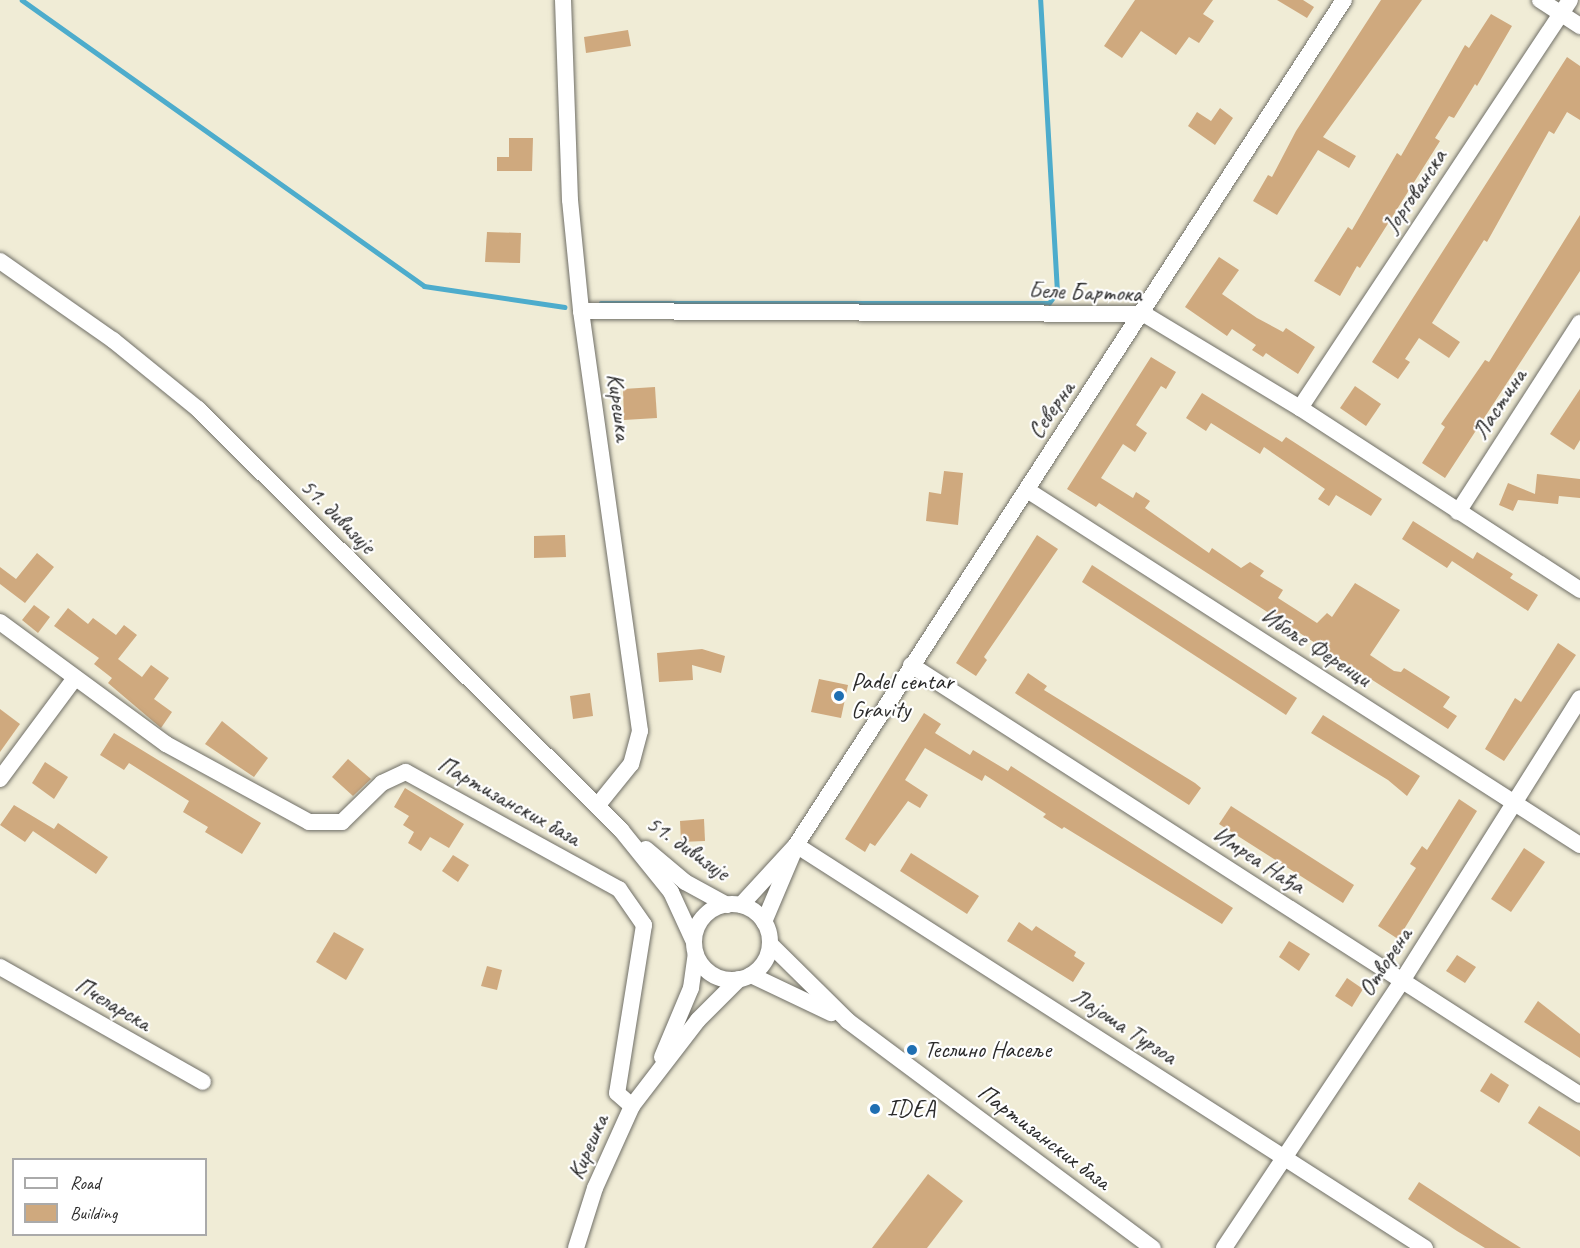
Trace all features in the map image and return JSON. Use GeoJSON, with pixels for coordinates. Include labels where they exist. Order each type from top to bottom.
{"type":"FeatureCollection","features":[{"type":"Feature","properties":{"kind":"street","name":"Кирешка"},"geometry":{"type":"LineString","coordinates":[[563,0],[570,200],[580,311],[640,731],[632,764],[597,806]]}},
{"type":"Feature","properties":{"kind":"street","name":"Северна"},"geometry":{"type":"LineString","coordinates":[[764,922],[796,845],[911,665],[1144,314],[1344,0]]}},
{"type":"Feature","properties":{"kind":"street"},"geometry":{"type":"LineString","coordinates":[[1540,0],[1566,7],[1580,26]]}},
{"type":"Feature","properties":{"kind":"street","name":"Јоргованска"},"geometry":{"type":"LineString","coordinates":[[1300,408],[1566,7]]}},
{"type":"Feature","properties":{"kind":"street","name":"51. дивизије"},"geometry":{"type":"LineString","coordinates":[[0,261],[113,340],[198,409],[621,830],[685,882],[734,905]]}},
{"type":"Feature","properties":{"kind":"street","name":"Беле Бартока"},"geometry":{"type":"LineString","coordinates":[[580,311],[1144,314],[1300,408],[1580,590]]}},
{"type":"Feature","properties":{"kind":"street","name":"Ластина"},"geometry":{"type":"LineString","coordinates":[[1458,512],[1580,323]]}},
{"type":"Feature","properties":{"kind":"street","name":"Ибоље Ференци"},"geometry":{"type":"LineString","coordinates":[[1027,490],[1580,845]]}},
{"type":"Feature","properties":{"kind":"street","name":"Партизанских база"},"geometry":{"type":"LineString","coordinates":[[0,622],[166,744],[309,822],[342,822],[382,783],[406,772],[619,889],[644,925],[617,1093],[632,1106]]}},
{"type":"Feature","properties":{"kind":"street","name":"Имреа Нађа"},"geometry":{"type":"LineString","coordinates":[[911,665],[1580,1095]]}},
{"type":"Feature","properties":{"kind":"street"},"geometry":{"type":"LineString","coordinates":[[0,779],[75,678]]}},
{"type":"Feature","properties":{"kind":"street","name":"Отворена"},"geometry":{"type":"LineString","coordinates":[[1224,1248],[1402,981],[1580,698]]}},
{"type":"Feature","properties":{"kind":"street","name":"51. дивизије"},"geometry":{"type":"LineString","coordinates":[[621,830],[671,892],[695,948]]}},
{"type":"Feature","properties":{"kind":"street","name":"Северна"},"geometry":{"type":"LineString","coordinates":[[734,905],[796,845]]}},
{"type":"Feature","properties":{"kind":"street","name":"Лајоша Турзоа"},"geometry":{"type":"LineString","coordinates":[[796,845],[1425,1248]]}},
{"type":"Feature","properties":{"kind":"street"},"geometry":{"type":"LineString","coordinates":[[734,905],[764,922],[770,945],[762,965],[745,977],[713,975],[695,948],[704,917],[734,905]]}},
{"type":"Feature","properties":{"kind":"street","name":"Партизанских база"},"geometry":{"type":"LineString","coordinates":[[770,945],[848,1021],[1153,1248]]}},
{"type":"Feature","properties":{"kind":"street","name":"Кирешка"},"geometry":{"type":"LineString","coordinates":[[657,1072],[691,988],[695,948]]}},
{"type":"Feature","properties":{"kind":"street","name":"Пчеларска"},"geometry":{"type":"LineString","coordinates":[[0,967],[203,1083]]}},
{"type":"Feature","properties":{"kind":"street","name":"Кирешка"},"geometry":{"type":"LineString","coordinates":[[576,1248],[595,1188],[632,1106],[715,1000],[745,977]]}},
{"type":"Feature","properties":{"kind":"street","name":"Партизанских база"},"geometry":{"type":"LineString","coordinates":[[745,977],[848,1021]]}},
{"type":"Feature","properties":{"kind":"building"},"geometry":{"type":"Polygon","coordinates":[[[1135,0],[1213,0],[1203,14],[1214,21],[1199,43],[1189,37],[1176,55],[1141,31],[1122,58],[1104,46],[1135,0]]]}},
{"type":"Feature","properties":{"kind":"building"},"geometry":{"type":"Polygon","coordinates":[[[1277,0],[1303,0],[1314,7],[1307,18],[1277,0]]]}},
{"type":"Feature","properties":{"kind":"building"},"geometry":{"type":"Polygon","coordinates":[[[1381,0],[1422,0],[1323,137],[1356,156],[1349,168],[1318,150],[1277,215],[1253,201],[1268,175],[1272,177],[1296,131],[1381,0]]]}},
{"type":"Feature","properties":{"kind":"building"},"geometry":{"type":"Polygon","coordinates":[[[1491,14],[1512,26],[1477,86],[1475,84],[1454,118],[1449,116],[1435,138],[1440,141],[1360,268],[1357,266],[1340,296],[1314,281],[1348,227],[1352,230],[1397,153],[1401,156],[1465,45],[1469,48],[1491,14]]]}},
{"type":"Feature","properties":{"kind":"building"},"geometry":{"type":"Polygon","coordinates":[[[628,30],[631,46],[586,53],[584,37],[628,30]]]}},
{"type":"Feature","properties":{"kind":"building"},"geometry":{"type":"Polygon","coordinates":[[[1567,57],[1580,66],[1580,120],[1567,112],[1554,134],[1549,131],[1487,242],[1484,240],[1432,323],[1460,342],[1449,358],[1419,338],[1405,359],[1410,362],[1398,379],[1372,362],[1567,57]]]}},
{"type":"Feature","properties":{"kind":"building"},"geometry":{"type":"Polygon","coordinates":[[[1220,108],[1233,118],[1215,145],[1188,126],[1197,112],[1211,121],[1220,108]]]}},
{"type":"Feature","properties":{"kind":"building"},"geometry":{"type":"Polygon","coordinates":[[[509,138],[533,138],[532,171],[497,171],[497,157],[509,157],[509,138]]]}},
{"type":"Feature","properties":{"kind":"building"},"geometry":{"type":"Polygon","coordinates":[[[1580,215],[1580,271],[1445,478],[1422,463],[1445,427],[1441,424],[1485,360],[1489,362],[1580,215]]]}},
{"type":"Feature","properties":{"kind":"building"},"geometry":{"type":"Polygon","coordinates":[[[487,232],[521,233],[520,263],[485,262],[487,232]]]}},
{"type":"Feature","properties":{"kind":"building"},"geometry":{"type":"Polygon","coordinates":[[[1219,257],[1239,270],[1222,294],[1257,318],[1283,332],[1286,328],[1315,347],[1298,374],[1266,353],[1263,357],[1252,350],[1256,345],[1232,329],[1227,336],[1185,307],[1219,257]]]}},
{"type":"Feature","properties":{"kind":"building"},"geometry":{"type":"Polygon","coordinates":[[[1151,357],[1176,372],[1166,389],[1161,386],[1136,425],[1147,433],[1135,452],[1123,444],[1101,478],[1133,498],[1136,492],[1150,501],[1145,508],[1209,553],[1212,548],[1241,568],[1250,562],[1264,571],[1260,576],[1283,590],[1278,598],[1317,623],[1327,613],[1332,617],[1355,583],[1400,610],[1370,655],[1394,671],[1401,672],[1404,668],[1450,697],[1443,707],[1457,716],[1448,729],[1099,503],[1096,507],[1067,489],[1151,357]]]}},
{"type":"Feature","properties":{"kind":"building"},"geometry":{"type":"Polygon","coordinates":[[[1355,386],[1381,404],[1366,426],[1340,408],[1355,386]]]}},
{"type":"Feature","properties":{"kind":"building"},"geometry":{"type":"Polygon","coordinates":[[[655,387],[657,418],[624,420],[623,389],[655,387]]]}},
{"type":"Feature","properties":{"kind":"building"},"geometry":{"type":"Polygon","coordinates":[[[1580,389],[1580,440],[1574,450],[1550,434],[1580,389]]]}},
{"type":"Feature","properties":{"kind":"building"},"geometry":{"type":"Polygon","coordinates":[[[1202,393],[1282,442],[1286,437],[1382,499],[1371,516],[1336,495],[1329,506],[1318,499],[1325,489],[1264,447],[1260,454],[1211,423],[1206,431],[1186,418],[1202,393]]]}},
{"type":"Feature","properties":{"kind":"building"},"geometry":{"type":"Polygon","coordinates":[[[944,471],[963,473],[958,525],[926,521],[929,492],[941,494],[944,471]]]}},
{"type":"Feature","properties":{"kind":"building"},"geometry":{"type":"Polygon","coordinates":[[[1537,474],[1580,479],[1580,498],[1559,496],[1558,504],[1518,500],[1513,511],[1499,505],[1508,483],[1535,494],[1537,474]]]}},
{"type":"Feature","properties":{"kind":"building"},"geometry":{"type":"Polygon","coordinates":[[[1413,521],[1473,559],[1477,552],[1513,574],[1510,578],[1538,595],[1528,611],[1452,561],[1447,568],[1402,539],[1413,521]]]}},
{"type":"Feature","properties":{"kind":"building"},"geometry":{"type":"Polygon","coordinates":[[[565,535],[566,557],[534,558],[534,536],[565,535]]]}},
{"type":"Feature","properties":{"kind":"building"},"geometry":{"type":"Polygon","coordinates":[[[1037,535],[1058,549],[984,657],[987,660],[976,676],[956,663],[1037,535]]]}},
{"type":"Feature","properties":{"kind":"building"},"geometry":{"type":"Polygon","coordinates":[[[37,553],[54,567],[25,603],[0,584],[0,567],[16,579],[37,553]]]}},
{"type":"Feature","properties":{"kind":"building"},"geometry":{"type":"Polygon","coordinates":[[[1092,565],[1297,698],[1286,715],[1082,582],[1092,565]]]}},
{"type":"Feature","properties":{"kind":"building"},"geometry":{"type":"Polygon","coordinates":[[[34,605],[50,617],[38,633],[22,620],[34,605]]]}},
{"type":"Feature","properties":{"kind":"building"},"geometry":{"type":"Polygon","coordinates":[[[68,608],[88,624],[93,618],[116,635],[124,625],[137,635],[118,659],[142,677],[151,665],[169,678],[154,699],[172,712],[161,728],[108,683],[112,678],[94,664],[99,658],[54,626],[68,608]]]}},
{"type":"Feature","properties":{"kind":"building"},"geometry":{"type":"Polygon","coordinates":[[[1558,643],[1576,655],[1504,761],[1485,749],[1515,698],[1521,702],[1558,643]]]}},
{"type":"Feature","properties":{"kind":"building"},"geometry":{"type":"Polygon","coordinates":[[[702,649],[725,656],[721,673],[692,665],[693,680],[659,682],[657,653],[702,649]]]}},
{"type":"Feature","properties":{"kind":"building"},"geometry":{"type":"Polygon","coordinates":[[[1028,673],[1047,686],[1044,690],[1195,783],[1201,788],[1189,805],[1015,693],[1028,673]]]}},
{"type":"Feature","properties":{"kind":"building"},"geometry":{"type":"Polygon","coordinates":[[[819,679],[848,685],[841,718],[811,712],[819,679]]]}},
{"type":"Feature","properties":{"kind":"building"},"geometry":{"type":"Polygon","coordinates":[[[590,693],[593,716],[573,719],[570,696],[590,693]]]}},
{"type":"Feature","properties":{"kind":"building"},"geometry":{"type":"Polygon","coordinates":[[[0,709],[20,724],[0,752],[0,709]]]}},
{"type":"Feature","properties":{"kind":"building"},"geometry":{"type":"Polygon","coordinates":[[[924,713],[941,724],[935,733],[970,755],[973,750],[1008,771],[1011,766],[1233,908],[1222,924],[1064,827],[1062,829],[1043,817],[1046,814],[985,775],[982,781],[925,748],[905,780],[928,795],[920,808],[908,801],[875,846],[870,843],[865,852],[845,839],[924,713]]]}},
{"type":"Feature","properties":{"kind":"building"},"geometry":{"type":"Polygon","coordinates":[[[1323,715],[1420,776],[1407,796],[1388,780],[1311,733],[1323,715]]]}},
{"type":"Feature","properties":{"kind":"building"},"geometry":{"type":"Polygon","coordinates":[[[222,721],[268,758],[254,777],[205,744],[222,721]]]}},
{"type":"Feature","properties":{"kind":"building"},"geometry":{"type":"Polygon","coordinates":[[[114,733],[261,823],[242,854],[205,832],[208,827],[183,812],[189,801],[129,763],[124,770],[100,755],[114,733]]]}},
{"type":"Feature","properties":{"kind":"building"},"geometry":{"type":"Polygon","coordinates":[[[348,759],[371,779],[353,796],[332,777],[348,759]]]}},
{"type":"Feature","properties":{"kind":"building"},"geometry":{"type":"Polygon","coordinates":[[[45,762],[68,777],[54,799],[32,783],[45,762]]]}},
{"type":"Feature","properties":{"kind":"building"},"geometry":{"type":"Polygon","coordinates":[[[405,788],[464,824],[449,848],[430,837],[421,851],[408,843],[414,832],[403,825],[409,816],[394,807],[405,788]]]}},
{"type":"Feature","properties":{"kind":"building"},"geometry":{"type":"Polygon","coordinates":[[[1459,799],[1477,811],[1398,939],[1378,926],[1416,868],[1410,864],[1422,846],[1427,850],[1459,799]]]}},
{"type":"Feature","properties":{"kind":"building"},"geometry":{"type":"Polygon","coordinates":[[[14,805],[54,829],[58,823],[108,857],[96,874],[33,831],[25,842],[0,825],[14,805]]]}},
{"type":"Feature","properties":{"kind":"building"},"geometry":{"type":"Polygon","coordinates":[[[1231,806],[1354,885],[1343,903],[1219,824],[1231,806]]]}},
{"type":"Feature","properties":{"kind":"building"},"geometry":{"type":"Polygon","coordinates":[[[704,819],[705,841],[681,842],[680,821],[704,819]]]}},
{"type":"Feature","properties":{"kind":"building"},"geometry":{"type":"Polygon","coordinates":[[[1524,848],[1545,862],[1511,912],[1491,899],[1524,848]]]}},
{"type":"Feature","properties":{"kind":"building"},"geometry":{"type":"Polygon","coordinates":[[[911,853],[979,896],[967,914],[900,871],[911,853]]]}},
{"type":"Feature","properties":{"kind":"building"},"geometry":{"type":"Polygon","coordinates":[[[453,855],[469,865],[458,882],[442,871],[453,855]]]}},
{"type":"Feature","properties":{"kind":"building"},"geometry":{"type":"Polygon","coordinates":[[[1019,922],[1032,931],[1036,926],[1076,952],[1074,956],[1085,963],[1073,982],[1007,941],[1019,922]]]}},
{"type":"Feature","properties":{"kind":"building"},"geometry":{"type":"Polygon","coordinates":[[[334,932],[364,949],[346,980],[316,962],[334,932]]]}},
{"type":"Feature","properties":{"kind":"building"},"geometry":{"type":"Polygon","coordinates":[[[1289,941],[1310,954],[1299,971],[1279,957],[1289,941]]]}},
{"type":"Feature","properties":{"kind":"building"},"geometry":{"type":"Polygon","coordinates":[[[1457,955],[1476,967],[1465,983],[1446,971],[1457,955]]]}},
{"type":"Feature","properties":{"kind":"building"},"geometry":{"type":"Polygon","coordinates":[[[487,966],[502,970],[497,990],[481,986],[487,966]]]}},
{"type":"Feature","properties":{"kind":"building"},"geometry":{"type":"Polygon","coordinates":[[[1347,978],[1363,989],[1352,1007],[1335,996],[1347,978]]]}},
{"type":"Feature","properties":{"kind":"building"},"geometry":{"type":"Polygon","coordinates":[[[1538,1001],[1580,1034],[1580,1058],[1524,1022],[1538,1001]]]}},
{"type":"Feature","properties":{"kind":"building"},"geometry":{"type":"Polygon","coordinates":[[[1491,1073],[1509,1085],[1499,1103],[1480,1091],[1491,1073]]]}},
{"type":"Feature","properties":{"kind":"building"},"geometry":{"type":"Polygon","coordinates":[[[1539,1106],[1580,1131],[1580,1157],[1528,1123],[1539,1106]]]}},
{"type":"Feature","properties":{"kind":"building"},"geometry":{"type":"Polygon","coordinates":[[[928,1174],[963,1201],[927,1248],[872,1248],[928,1174]]]}},
{"type":"Feature","properties":{"kind":"building"},"geometry":{"type":"Polygon","coordinates":[[[1419,1182],[1521,1248],[1485,1248],[1457,1231],[1408,1199],[1419,1182]]]}},
{"type":"Feature","properties":{"kind":"waterway"},"geometry":{"type":"LineString","coordinates":[[22,0],[424,286],[564,307]]}},
{"type":"Feature","properties":{"kind":"waterway"},"geometry":{"type":"LineString","coordinates":[[601,303],[1049,303],[1057,292],[1040,0]]}},
{"type":"Feature","properties":{"kind":"place","name":"Padel centar Gravity"},"geometry":{"type":"Point","coordinates":[839,696]}},
{"type":"Feature","properties":{"kind":"place","name":"Теслино Насеље"},"geometry":{"type":"Point","coordinates":[912,1050]}},
{"type":"Feature","properties":{"kind":"place","name":"IDEA"},"geometry":{"type":"Point","coordinates":[875,1109]}}]}
